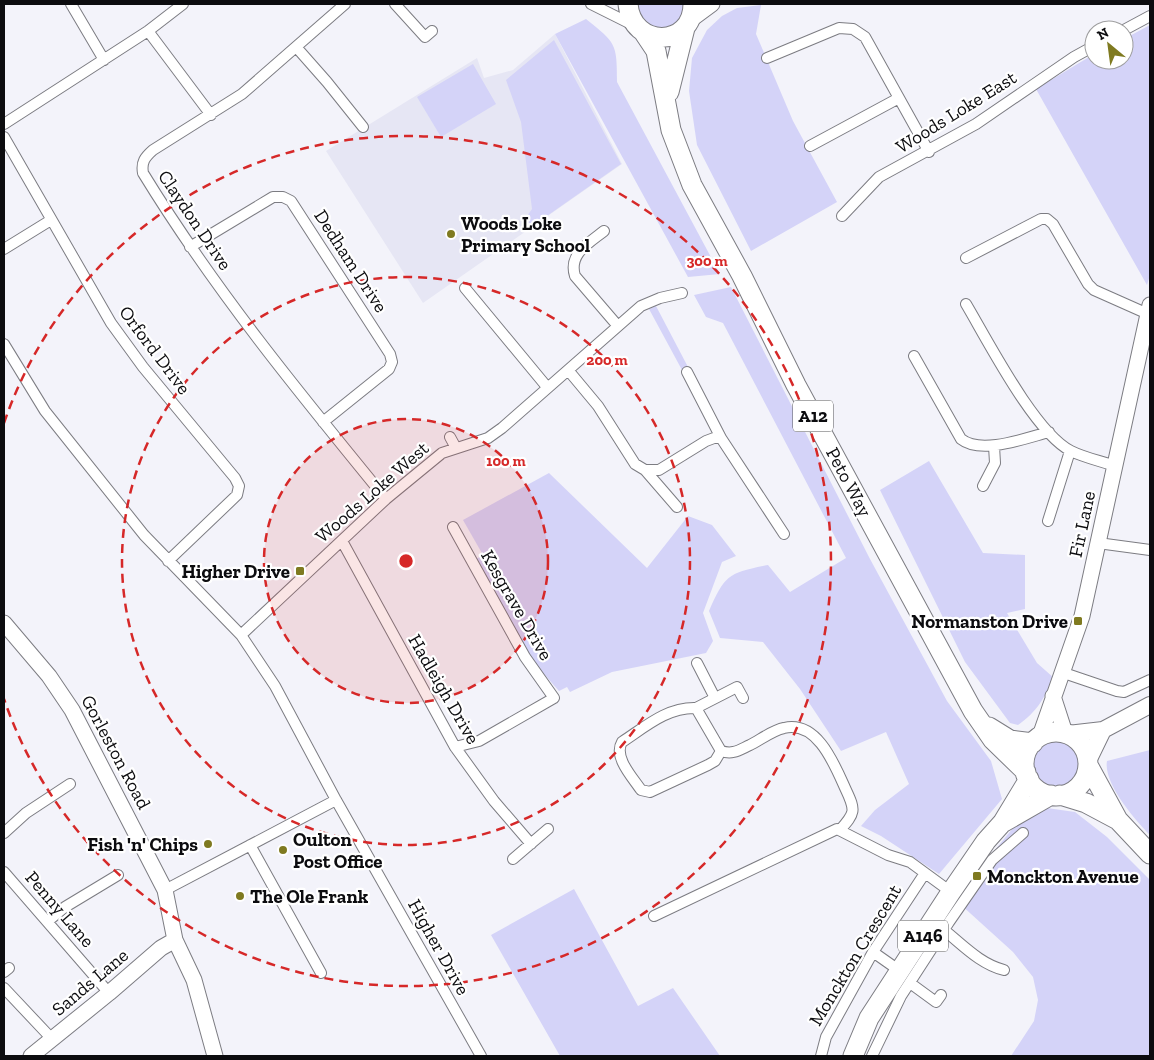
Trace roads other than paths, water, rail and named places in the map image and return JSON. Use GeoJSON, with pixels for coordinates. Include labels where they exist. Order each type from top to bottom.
{"type":"FeatureCollection","features":[{"type":"Feature","properties":{"kind":"highway","name":"Peto Way"},"geometry":{"type":"LineString","coordinates":[[628,4],[632,20],[656,51],[676,147],[692,185],[742,276],[796,384],[980,721],[993,740],[1027,776]]}},
{"type":"Feature","properties":{"kind":"highway","name":"Peto Way"},"geometry":{"type":"LineString","coordinates":[[667,103],[670,79],[689,18]]}},
{"type":"Feature","properties":{"kind":"highway"},"geometry":{"type":"LineString","coordinates":[[640,30],[652,37],[670,37],[689,18]]}},
{"type":"Feature","properties":{"kind":"highway","name":"Peto Way"},"geometry":{"type":"LineString","coordinates":[[980,721],[1010,740],[1036,739]]}},
{"type":"Feature","properties":{"kind":"highway"},"geometry":{"type":"LineString","coordinates":[[1118,820],[1086,803],[1038,790],[1027,776],[1025,756],[1036,739],[1048,733],[1066,733],[1082,744],[1088,763],[1118,820],[1150,854]]}},
{"type":"Feature","properties":{"kind":"highway"},"geometry":{"type":"LineString","coordinates":[[1055,795],[1076,788],[1082,782],[1088,763]]}},
{"type":"Feature","properties":{"kind":"highway","name":"A146"},"geometry":{"type":"LineString","coordinates":[[854,1056],[869,1018],[890,1000],[905,977],[951,892],[986,841],[1003,822],[1027,776]]}},
{"type":"Feature","properties":{"kind":"highway","name":"A146"},"geometry":{"type":"LineString","coordinates":[[1003,822],[1055,795]]}},
{"type":"Feature","properties":{"kind":"main road"},"geometry":{"type":"LineString","coordinates":[[1066,733],[1104,730],[1150,705]]}},
{"type":"Feature","properties":{"kind":"main road"},"geometry":{"type":"LineString","coordinates":[[1088,763],[1104,730]]}},
{"type":"Feature","properties":{"kind":"street"},"geometry":{"type":"LineString","coordinates":[[72,4],[104,60]]}},
{"type":"Feature","properties":{"kind":"street"},"geometry":{"type":"LineString","coordinates":[[4,124],[148,31],[183,4]]}},
{"type":"Feature","properties":{"kind":"street","name":"Claydon Drive"},"geometry":{"type":"LineString","coordinates":[[345,4],[297,48],[242,94],[153,150],[145,157],[142,173],[190,247],[254,335],[386,499]]}},
{"type":"Feature","properties":{"kind":"street"},"geometry":{"type":"LineString","coordinates":[[395,4],[425,37],[432,31]]}},
{"type":"Feature","properties":{"kind":"street"},"geometry":{"type":"LineString","coordinates":[[593,4],[610,4]]}},
{"type":"Feature","properties":{"kind":"street"},"geometry":{"type":"LineString","coordinates":[[593,4],[640,30]]}},
{"type":"Feature","properties":{"kind":"street"},"geometry":{"type":"LineString","coordinates":[[689,18],[712,4]]}},
{"type":"Feature","properties":{"kind":"street"},"geometry":{"type":"LineString","coordinates":[[1134,25],[1150,16]]}},
{"type":"Feature","properties":{"kind":"street"},"geometry":{"type":"LineString","coordinates":[[767,58],[839,28],[853,29],[865,37],[929,152]]}},
{"type":"Feature","properties":{"kind":"street"},"geometry":{"type":"LineString","coordinates":[[148,31],[211,115]]}},
{"type":"Feature","properties":{"kind":"street"},"geometry":{"type":"LineString","coordinates":[[297,48],[363,127]]}},
{"type":"Feature","properties":{"kind":"street","name":"Woods Loke East"},"geometry":{"type":"LineString","coordinates":[[842,216],[880,177],[929,152],[976,124],[1084,52]]}},
{"type":"Feature","properties":{"kind":"street"},"geometry":{"type":"LineString","coordinates":[[810,146],[899,98]]}},
{"type":"Feature","properties":{"kind":"street","name":"Orford Drive"},"geometry":{"type":"LineString","coordinates":[[4,136],[111,323],[143,367],[236,478],[239,486],[237,494],[168,561]]}},
{"type":"Feature","properties":{"kind":"street","name":"Dedham Drive"},"geometry":{"type":"LineString","coordinates":[[190,247],[273,196],[283,197],[291,201],[390,354],[392,362],[389,369],[323,422]]}},
{"type":"Feature","properties":{"kind":"street"},"geometry":{"type":"LineString","coordinates":[[966,258],[1041,219],[1047,219],[1053,224],[1088,284],[1094,290],[1149,309]]}},
{"type":"Feature","properties":{"kind":"street"},"geometry":{"type":"LineString","coordinates":[[4,249],[51,220]]}},
{"type":"Feature","properties":{"kind":"street"},"geometry":{"type":"LineString","coordinates":[[604,230],[578,253],[573,260],[573,268],[575,276],[617,325]]}},
{"type":"Feature","properties":{"kind":"street"},"geometry":{"type":"LineString","coordinates":[[465,288],[547,387]]}},
{"type":"Feature","properties":{"kind":"street","name":"Woods Loke West"},"geometry":{"type":"LineString","coordinates":[[242,635],[386,499],[442,453],[488,438],[502,428],[617,325],[641,306],[660,298],[682,293]]}},
{"type":"Feature","properties":{"kind":"street"},"geometry":{"type":"LineString","coordinates":[[966,304],[1031,411],[1048,432],[1070,450],[1115,466]]}},
{"type":"Feature","properties":{"kind":"street","name":"Fir Lane"},"geometry":{"type":"LineString","coordinates":[[1036,739],[1082,616],[1115,466],[1144,357],[1149,309]]}},
{"type":"Feature","properties":{"kind":"street","name":"Higher Drive"},"geometry":{"type":"LineString","coordinates":[[4,344],[45,412],[168,561],[242,635],[275,686],[336,800],[481,1056]]}},
{"type":"Feature","properties":{"kind":"street"},"geometry":{"type":"LineString","coordinates":[[914,356],[961,439],[971,444],[994,446],[1048,432]]}},
{"type":"Feature","properties":{"kind":"street"},"geometry":{"type":"LineString","coordinates":[[568,370],[598,406],[635,464],[645,470],[677,507]]}},
{"type":"Feature","properties":{"kind":"street"},"geometry":{"type":"LineString","coordinates":[[687,372],[721,438],[784,534]]}},
{"type":"Feature","properties":{"kind":"street"},"geometry":{"type":"LineString","coordinates":[[450,437],[456,448]]}},
{"type":"Feature","properties":{"kind":"street"},"geometry":{"type":"LineString","coordinates":[[645,470],[659,470],[706,441],[721,438]]}},
{"type":"Feature","properties":{"kind":"street"},"geometry":{"type":"LineString","coordinates":[[983,486],[995,463],[994,446]]}},
{"type":"Feature","properties":{"kind":"street"},"geometry":{"type":"LineString","coordinates":[[1048,521],[1070,450]]}},
{"type":"Feature","properties":{"kind":"street","name":"Kesgrave Drive"},"geometry":{"type":"LineString","coordinates":[[453,527],[526,657],[559,696],[479,741],[455,747]]}},
{"type":"Feature","properties":{"kind":"street","name":"Hadleigh Drive"},"geometry":{"type":"LineString","coordinates":[[342,541],[455,747],[494,801],[531,844]]}},
{"type":"Feature","properties":{"kind":"street"},"geometry":{"type":"LineString","coordinates":[[1098,543],[1150,550]]}},
{"type":"Feature","properties":{"kind":"street","name":"Gorleston Road"},"geometry":{"type":"LineString","coordinates":[[4,622],[40,664],[72,710],[165,890],[175,940],[194,980],[215,1056]]}},
{"type":"Feature","properties":{"kind":"street"},"geometry":{"type":"LineString","coordinates":[[697,663],[715,698]]}},
{"type":"Feature","properties":{"kind":"street"},"geometry":{"type":"LineString","coordinates":[[1061,672],[1124,692],[1150,680]]}},
{"type":"Feature","properties":{"kind":"street"},"geometry":{"type":"LineString","coordinates":[[722,751],[715,761],[708,765],[650,792],[640,793],[619,755],[618,748],[622,742],[668,712],[682,707],[696,708],[737,687],[743,698]]}},
{"type":"Feature","properties":{"kind":"street"},"geometry":{"type":"LineString","coordinates":[[1053,696],[1066,733]]}},
{"type":"Feature","properties":{"kind":"street"},"geometry":{"type":"LineString","coordinates":[[654,916],[827,833],[840,830],[852,816],[854,805],[828,754],[806,730],[794,727],[783,728],[734,753],[722,751],[696,708]]}},
{"type":"Feature","properties":{"kind":"street"},"geometry":{"type":"LineString","coordinates":[[4,833],[26,813],[70,784]]}},
{"type":"Feature","properties":{"kind":"street"},"geometry":{"type":"LineString","coordinates":[[165,890],[336,800]]}},
{"type":"Feature","properties":{"kind":"street"},"geometry":{"type":"LineString","coordinates":[[513,859],[548,829]]}},
{"type":"Feature","properties":{"kind":"street"},"geometry":{"type":"LineString","coordinates":[[840,830],[888,855],[910,862],[951,892]]}},
{"type":"Feature","properties":{"kind":"street"},"geometry":{"type":"LineString","coordinates":[[905,977],[944,930],[992,860],[1023,833]]}},
{"type":"Feature","properties":{"kind":"street"},"geometry":{"type":"LineString","coordinates":[[250,845],[321,973]]}},
{"type":"Feature","properties":{"kind":"street","name":"Penny Lane"},"geometry":{"type":"LineString","coordinates":[[4,872],[110,993]]}},
{"type":"Feature","properties":{"kind":"street","name":"Monckton Crescent"},"geometry":{"type":"LineString","coordinates":[[821,1056],[826,1037],[873,952],[925,873]]}},
{"type":"Feature","properties":{"kind":"street"},"geometry":{"type":"LineString","coordinates":[[48,922],[66,907],[118,876]]}},
{"type":"Feature","properties":{"kind":"street"},"geometry":{"type":"LineString","coordinates":[[944,930],[975,957],[1004,970]]}},
{"type":"Feature","properties":{"kind":"street","name":"Sands Lane"},"geometry":{"type":"LineString","coordinates":[[31,1056],[110,993],[161,948],[175,940]]}},
{"type":"Feature","properties":{"kind":"street"},"geometry":{"type":"LineString","coordinates":[[873,952],[936,1002],[942,995]]}},
{"type":"Feature","properties":{"kind":"street"},"geometry":{"type":"LineString","coordinates":[[4,988],[52,1040]]}},
{"type":"Feature","properties":{"kind":"street"},"geometry":{"type":"LineString","coordinates":[[872,1056],[890,1000]]}},
{"type":"Feature","properties":{"kind":"place","name":"Woods Loke Primary School"},"geometry":{"type":"Point","coordinates":[451,234]}},
{"type":"Feature","properties":{"kind":"place","name":"Higher Drive"},"geometry":{"type":"Point","coordinates":[300,571]}},
{"type":"Feature","properties":{"kind":"place","name":"Normanston Drive"},"geometry":{"type":"Point","coordinates":[1078,621]}},
{"type":"Feature","properties":{"kind":"place","name":"Fish 'n' Chips"},"geometry":{"type":"Point","coordinates":[208,844]}},
{"type":"Feature","properties":{"kind":"place","name":"Oulton Post Office"},"geometry":{"type":"Point","coordinates":[283,850]}},
{"type":"Feature","properties":{"kind":"place","name":"Monckton Avenue"},"geometry":{"type":"Point","coordinates":[977,876]}},
{"type":"Feature","properties":{"kind":"place","name":"The Ole Frank"},"geometry":{"type":"Point","coordinates":[240,896]}}]}
